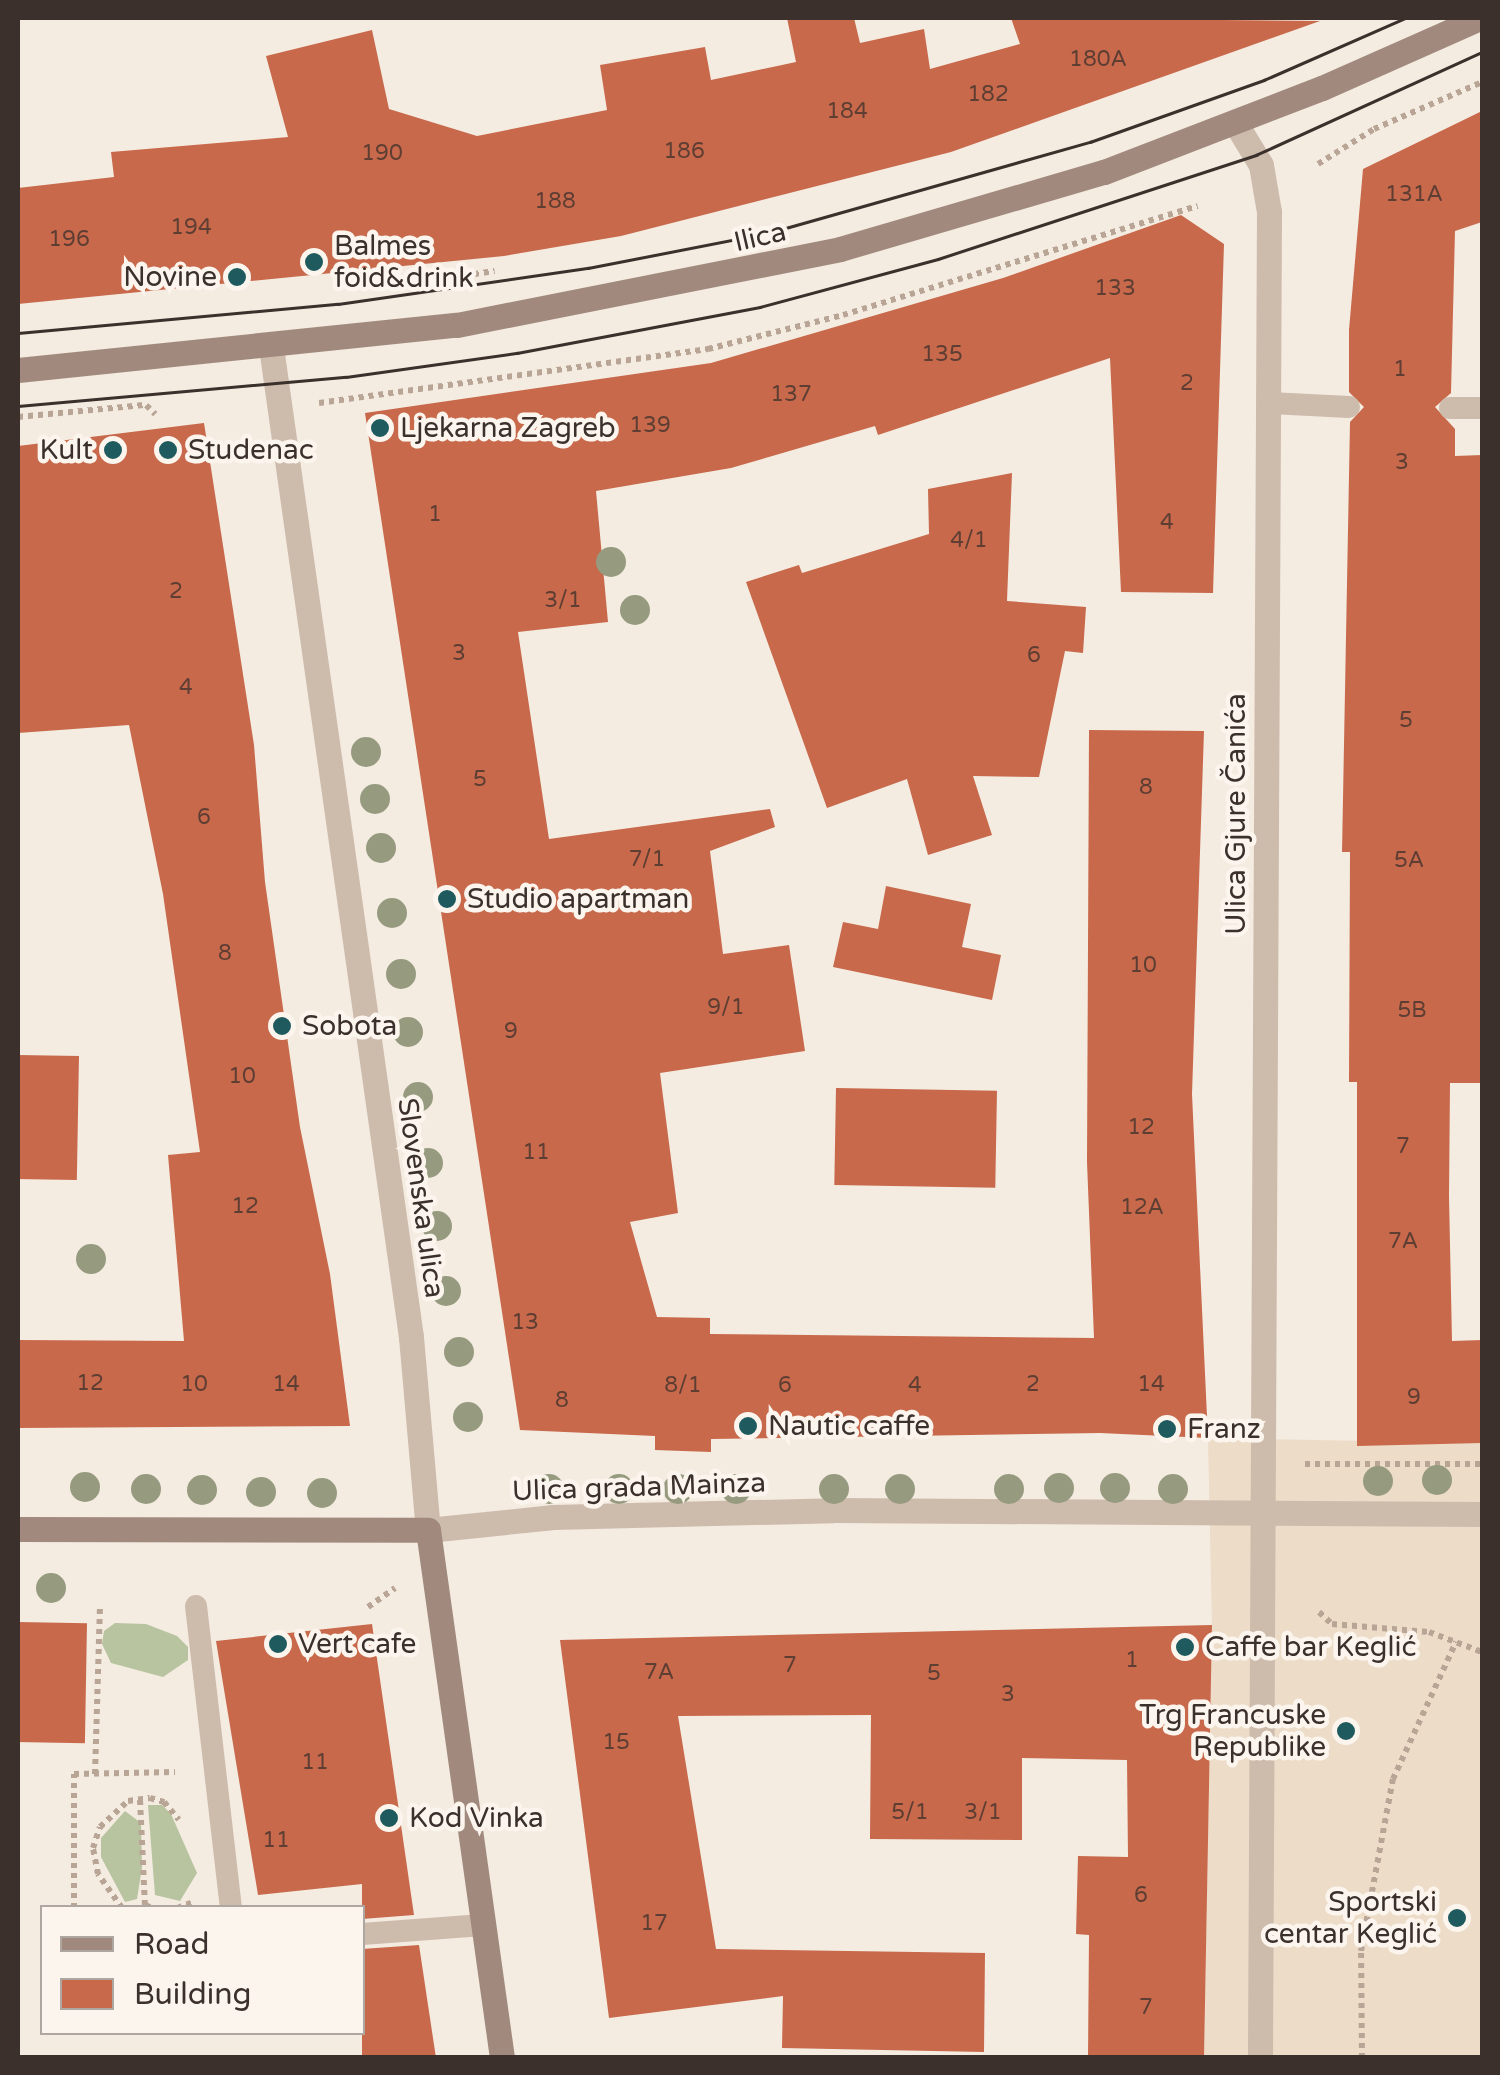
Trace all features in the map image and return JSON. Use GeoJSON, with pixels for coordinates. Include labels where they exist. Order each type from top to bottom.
{"type":"FeatureCollection","features":[{"type":"Feature","properties":{"kind":"main road","name":"Ilica"},"geometry":{"type":"LineString","coordinates":[[18,370],[271,347],[527,314],[738,274],[964,215],[1236,124],[1480,18]]}},
{"type":"Feature","properties":{"kind":"main road","name":"Ulica grada Mainza"},"geometry":{"type":"LineString","coordinates":[[18,1529],[428,1530]]}},
{"type":"Feature","properties":{"kind":"main road","name":"Slovenska ulica"},"geometry":{"type":"LineString","coordinates":[[428,1530],[502,2058]]}},
{"type":"Feature","properties":{"kind":"street","name":"Ulica Gjure Čanića"},"geometry":{"type":"LineString","coordinates":[[1236,124],[1261,165],[1268,195],[1263,1512]]}},
{"type":"Feature","properties":{"kind":"street","name":"Slovenska ulica"},"geometry":{"type":"LineString","coordinates":[[271,347],[411,1337],[428,1530]]}},
{"type":"Feature","properties":{"kind":"street","name":"Ulica grada Mainza"},"geometry":{"type":"LineString","coordinates":[[428,1530],[553,1517],[833,1510],[1263,1512]]}},
{"type":"Feature","properties":{"kind":"street"},"geometry":{"type":"LineString","coordinates":[[1260,2058],[1263,1512],[1482,1514]]}},
{"type":"Feature","properties":{"kind":"lane"},"geometry":{"type":"LineString","coordinates":[[1268,403],[1349,407]]}},
{"type":"Feature","properties":{"kind":"lane"},"geometry":{"type":"LineString","coordinates":[[1450,408],[1482,408]]}},
{"type":"Feature","properties":{"kind":"lane"},"geometry":{"type":"LineString","coordinates":[[196,1606],[231,1905]]}},
{"type":"Feature","properties":{"kind":"lane"},"geometry":{"type":"LineString","coordinates":[[365,1934],[483,1925]]}},
{"type":"Feature","properties":{"kind":"path"},"geometry":{"type":"LineString","coordinates":[[1318,164],[1374,129],[1482,82]]}},
{"type":"Feature","properties":{"kind":"path"},"geometry":{"type":"LineString","coordinates":[[318,403],[708,348],[844,315],[1198,206]]}},
{"type":"Feature","properties":{"kind":"path"},"geometry":{"type":"LineString","coordinates":[[18,418],[146,405],[156,414]]}},
{"type":"Feature","properties":{"kind":"path"},"geometry":{"type":"LineString","coordinates":[[1305,1464],[1482,1464]]}},
{"type":"Feature","properties":{"kind":"path"},"geometry":{"type":"LineString","coordinates":[[95,1774],[100,1605]]}},
{"type":"Feature","properties":{"kind":"path"},"geometry":{"type":"LineString","coordinates":[[1319,1612],[1332,1624],[1429,1632],[1482,1652]]}},
{"type":"Feature","properties":{"kind":"path"},"geometry":{"type":"LineString","coordinates":[[1362,2058],[1361,1951],[1393,1779],[1456,1642]]}},
{"type":"Feature","properties":{"kind":"path"},"geometry":{"type":"LineString","coordinates":[[74,1905],[74,1774],[216,1771]]}},
{"type":"Feature","properties":{"kind":"path"},"geometry":{"type":"LineString","coordinates":[[120,1905],[98,1874],[93,1848],[114,1811],[140,1800],[145,1905]]}},
{"type":"Feature","properties":{"kind":"green space"},"geometry":{"type":"Polygon","coordinates":[[[115,1623],[146,1624],[177,1636],[188,1647],[188,1660],[163,1677],[111,1663],[102,1644],[104,1631],[115,1623]]]}},
{"type":"Feature","properties":{"kind":"green space"},"geometry":{"type":"Polygon","coordinates":[[[148,1805],[162,1805],[171,1814],[197,1873],[180,1901],[155,1895],[148,1805]]]}},
{"type":"Feature","properties":{"kind":"green space"},"geometry":{"type":"Polygon","coordinates":[[[125,1811],[141,1823],[142,1867],[137,1899],[125,1902],[101,1857],[101,1838],[125,1811]]]}},
{"type":"Feature","properties":{"kind":"shaded area","name":"Trg Francuske Republike"},"geometry":{"type":"Polygon","coordinates":[[[1208,1438],[1482,1443],[1482,2057],[1204,2058],[1212,1625],[1208,1438]]]}},
{"type":"Feature","properties":{"kind":"building"},"geometry":{"type":"Polygon","coordinates":[[[787,18],[854,18],[860,43],[924,29],[930,69],[1020,44],[1011,18],[1320,21],[951,152],[621,236],[504,256],[18,304],[18,188],[114,177],[111,152],[288,137],[266,56],[372,30],[389,109],[477,136],[607,110],[600,65],[705,47],[711,80],[796,62],[787,18]]]}},
{"type":"Feature","properties":{"kind":"building"},"geometry":{"type":"Polygon","coordinates":[[[1482,111],[1482,222],[1455,231],[1451,393],[1435,407],[1455,429],[1455,456],[1482,455],[1482,1083],[1450,1083],[1449,1196],[1452,1341],[1482,1340],[1482,1443],[1357,1446],[1357,1082],[1349,1082],[1350,852],[1342,852],[1350,422],[1364,407],[1349,392],[1349,330],[1363,169],[1482,111]]]}},
{"type":"Feature","properties":{"kind":"building"},"geometry":{"type":"Polygon","coordinates":[[[1181,215],[1224,244],[1213,593],[1121,592],[1110,358],[878,435],[875,426],[731,468],[596,491],[608,622],[518,632],[549,839],[770,809],[775,827],[710,851],[723,954],[789,945],[805,1051],[660,1073],[678,1213],[630,1222],[657,1317],[710,1318],[710,1334],[1094,1338],[1087,1162],[1089,730],[1204,731],[1192,1094],[1208,1438],[1100,1433],[711,1439],[711,1452],[655,1450],[655,1436],[520,1430],[365,413],[711,363],[1003,278],[1181,215]]]}},
{"type":"Feature","properties":{"kind":"building"},"geometry":{"type":"Polygon","coordinates":[[[204,423],[254,745],[265,882],[300,1127],[330,1274],[350,1426],[18,1428],[18,1340],[184,1341],[168,1155],[200,1152],[163,894],[129,725],[18,733],[18,446],[204,423]]]}},
{"type":"Feature","properties":{"kind":"building"},"geometry":{"type":"Polygon","coordinates":[[[1012,473],[1007,601],[1086,607],[1083,653],[1065,651],[1039,777],[973,776],[992,835],[928,855],[907,779],[827,808],[746,582],[799,565],[802,573],[929,534],[928,489],[1012,473]]]}},
{"type":"Feature","properties":{"kind":"building"},"geometry":{"type":"Polygon","coordinates":[[[886,886],[971,904],[962,947],[1001,955],[992,1000],[833,967],[843,922],[878,929],[886,886]]]}},
{"type":"Feature","properties":{"kind":"building"},"geometry":{"type":"Polygon","coordinates":[[[18,1055],[79,1056],[77,1180],[18,1179],[18,1055]]]}},
{"type":"Feature","properties":{"kind":"building"},"geometry":{"type":"Polygon","coordinates":[[[836,1088],[997,1091],[995,1188],[834,1185],[836,1088]]]}},
{"type":"Feature","properties":{"kind":"building"},"geometry":{"type":"Polygon","coordinates":[[[18,1622],[87,1623],[85,1743],[18,1742],[18,1622]]]}},
{"type":"Feature","properties":{"kind":"building"},"geometry":{"type":"Polygon","coordinates":[[[372,1624],[414,1915],[365,1919],[362,1884],[258,1895],[216,1641],[372,1624]]]}},
{"type":"Feature","properties":{"kind":"building"},"geometry":{"type":"Polygon","coordinates":[[[1212,1625],[1204,2058],[1088,2058],[1089,1935],[1076,1934],[1078,1856],[1128,1857],[1127,1760],[1022,1758],[1022,1840],[870,1839],[871,1715],[678,1716],[716,1949],[985,1953],[984,2052],[782,2048],[783,1996],[609,2018],[560,1640],[1212,1625]]]}},
{"type":"Feature","properties":{"kind":"building"},"geometry":{"type":"Polygon","coordinates":[[[419,1945],[436,2058],[362,2058],[365,1949],[419,1945]]]}},
{"type":"Feature","properties":{"kind":"tram line"},"geometry":{"type":"LineString","coordinates":[[18,333],[338,304],[588,268],[768,233],[1090,142],[1264,80],[1405,18]]}},
{"type":"Feature","properties":{"kind":"tram line"},"geometry":{"type":"LineString","coordinates":[[18,406],[346,377],[517,353],[760,307],[938,259],[1256,155],[1482,52]]}},
{"type":"Feature","properties":{"kind":"place","name":"Balmes foid&drink"},"geometry":{"type":"Point","coordinates":[314,262]}},
{"type":"Feature","properties":{"kind":"place","name":"Novine"},"geometry":{"type":"Point","coordinates":[237,277]}},
{"type":"Feature","properties":{"kind":"place","name":"Ljekarna Zagreb"},"geometry":{"type":"Point","coordinates":[380,428]}},
{"type":"Feature","properties":{"kind":"place","name":"Kult"},"geometry":{"type":"Point","coordinates":[113,450]}},
{"type":"Feature","properties":{"kind":"place","name":"Studenac"},"geometry":{"type":"Point","coordinates":[168,450]}},
{"type":"Feature","properties":{"kind":"place","name":"Studio apartman"},"geometry":{"type":"Point","coordinates":[447,899]}},
{"type":"Feature","properties":{"kind":"place","name":"Sobota"},"geometry":{"type":"Point","coordinates":[282,1026]}},
{"type":"Feature","properties":{"kind":"place","name":"Nautic caffe"},"geometry":{"type":"Point","coordinates":[748,1426]}},
{"type":"Feature","properties":{"kind":"place","name":"Franz"},"geometry":{"type":"Point","coordinates":[1167,1429]}},
{"type":"Feature","properties":{"kind":"place","name":"Vert cafe"},"geometry":{"type":"Point","coordinates":[278,1644]}},
{"type":"Feature","properties":{"kind":"place","name":"Caffe bar Keglić"},"geometry":{"type":"Point","coordinates":[1185,1647]}},
{"type":"Feature","properties":{"kind":"place","name":"Trg Francuske Republike"},"geometry":{"type":"Point","coordinates":[1346,1731]}},
{"type":"Feature","properties":{"kind":"place","name":"Kod Vinka"},"geometry":{"type":"Point","coordinates":[389,1818]}},
{"type":"Feature","properties":{"kind":"place","name":"Sportski centar Keglić"},"geometry":{"type":"Point","coordinates":[1457,1918]}}]}
